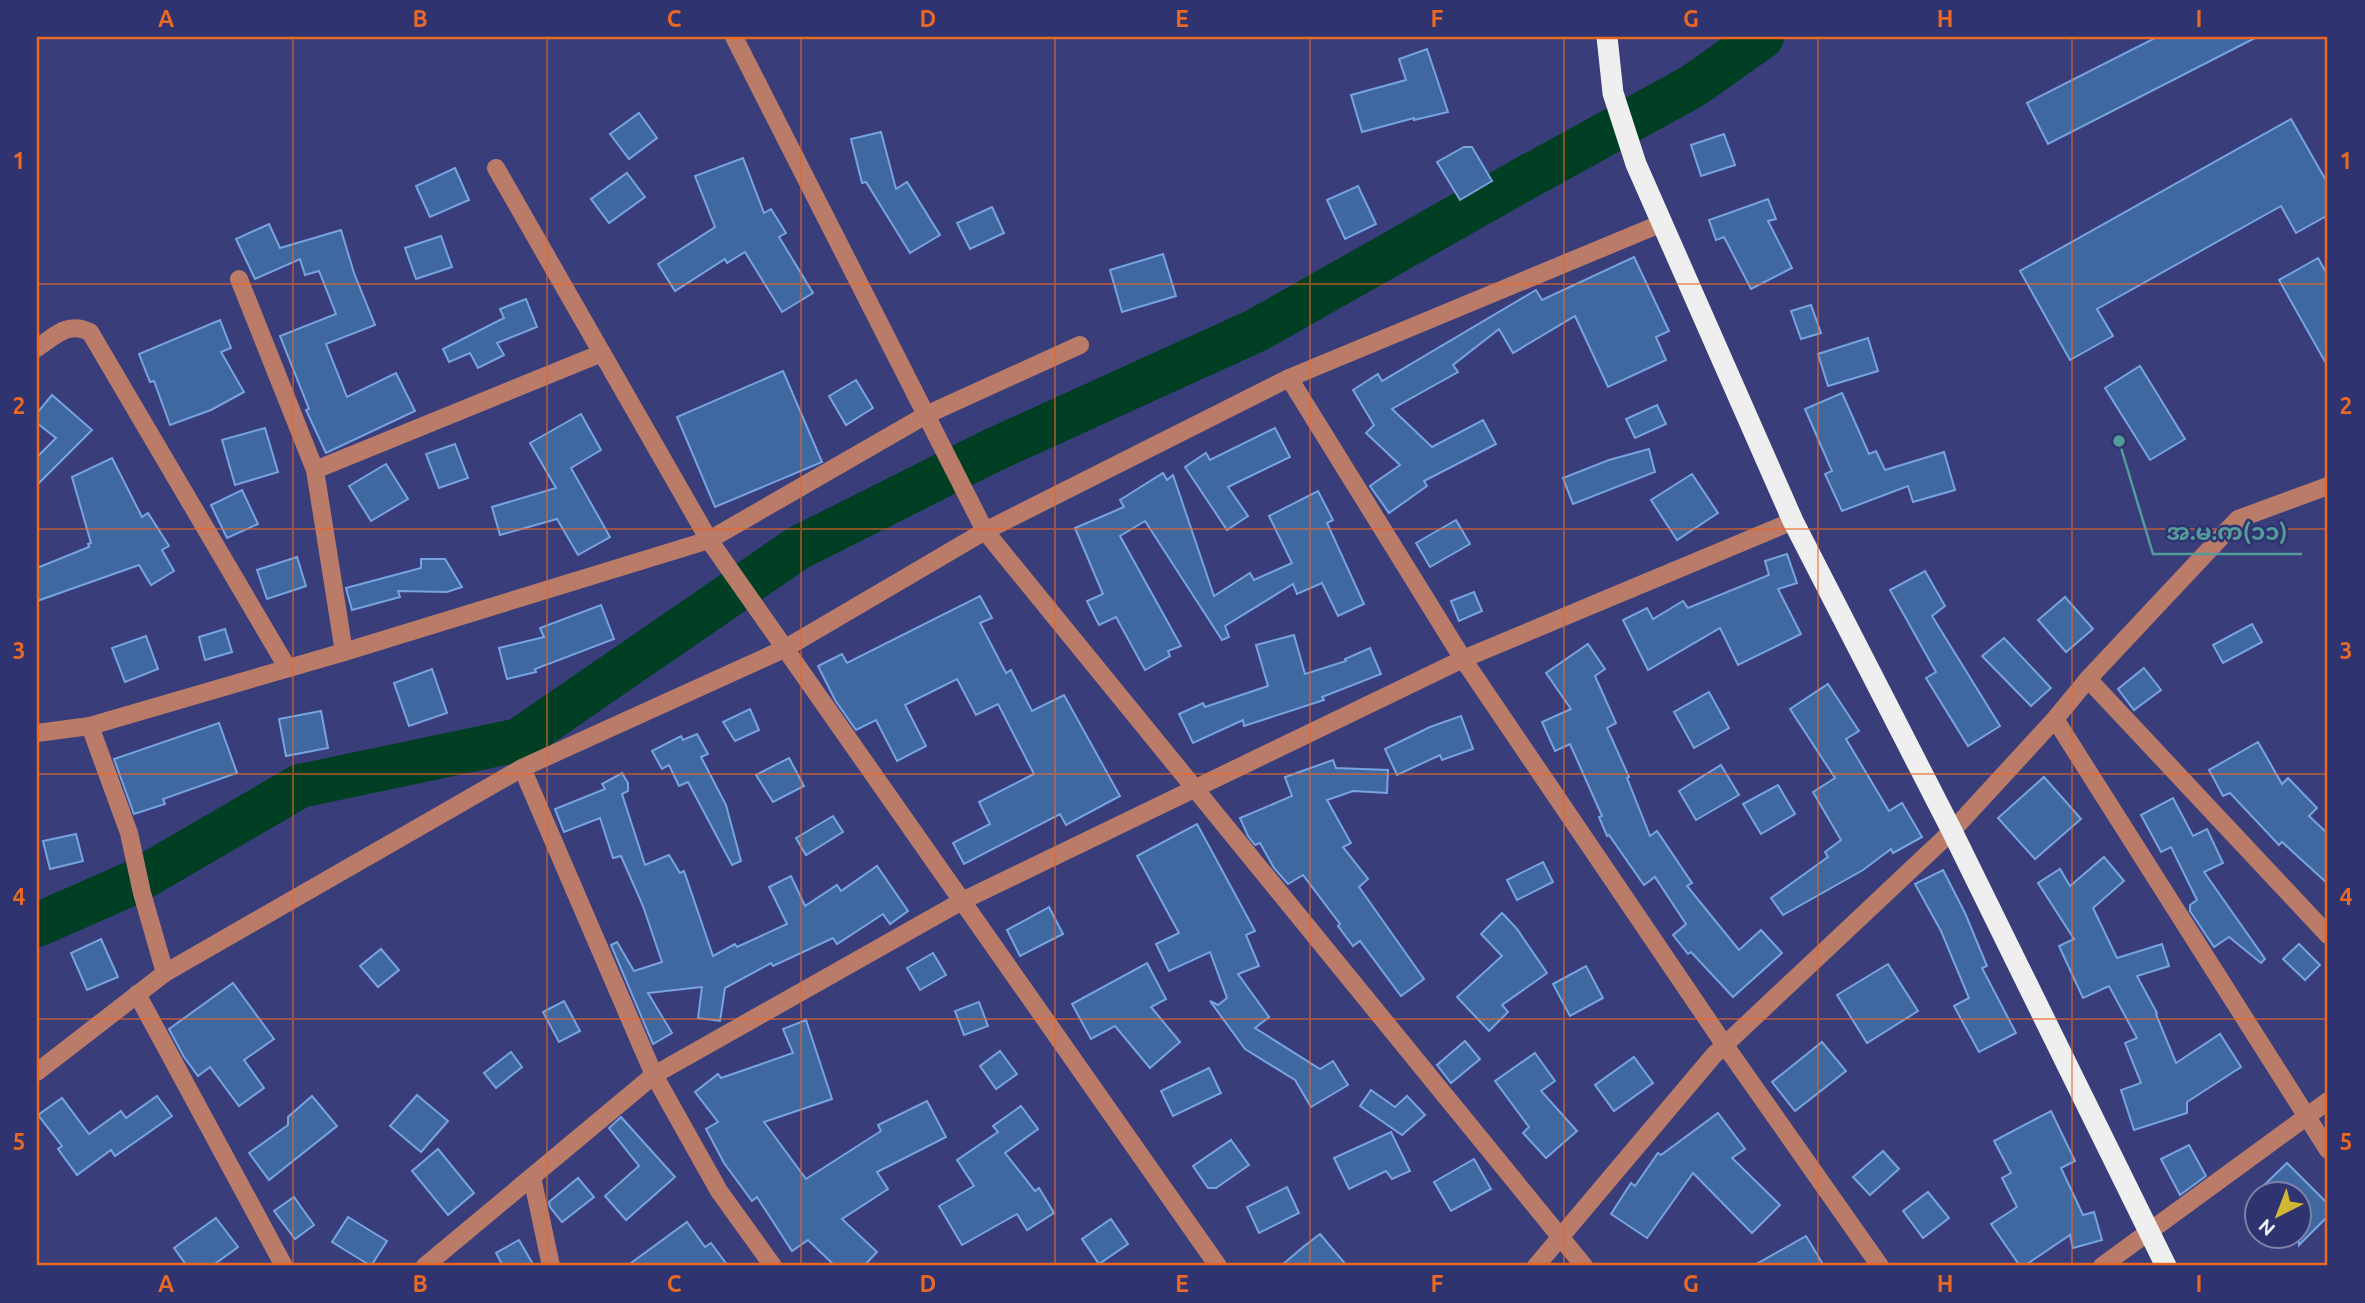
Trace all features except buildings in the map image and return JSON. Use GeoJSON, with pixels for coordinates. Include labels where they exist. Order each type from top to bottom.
{"type":"FeatureCollection","features":[{"type":"Feature","properties":{"kind":"highway"},"geometry":{"type":"LineString","coordinates":[[1607,37],[1613,93],[1636,164],[1660,224],[1793,521],[1952,831],[2166,1266]]}},
{"type":"Feature","properties":{"kind":"street"},"geometry":{"type":"LineString","coordinates":[[734,37],[985,531],[1584,1266]]}},
{"type":"Feature","properties":{"kind":"street"},"geometry":{"type":"LineString","coordinates":[[496,168],[709,540],[1218,1266]]}},
{"type":"Feature","properties":{"kind":"street"},"geometry":{"type":"LineString","coordinates":[[37,1072],[165,973],[522,768],[784,649],[985,531],[1289,379],[1660,224]]}},
{"type":"Feature","properties":{"kind":"street"},"geometry":{"type":"LineString","coordinates":[[239,279],[315,470],[344,652]]}},
{"type":"Feature","properties":{"kind":"street"},"geometry":{"type":"LineString","coordinates":[[37,348],[69,327],[80,327],[90,332],[287,667]]}},
{"type":"Feature","properties":{"kind":"street"},"geometry":{"type":"LineString","coordinates":[[37,733],[90,726],[344,652],[709,540],[926,415],[1080,345]]}},
{"type":"Feature","properties":{"kind":"street"},"geometry":{"type":"LineString","coordinates":[[315,470],[602,353]]}},
{"type":"Feature","properties":{"kind":"street"},"geometry":{"type":"LineString","coordinates":[[1289,379],[1463,659],[1724,1044],[1880,1266]]}},
{"type":"Feature","properties":{"kind":"street"},"geometry":{"type":"LineString","coordinates":[[1536,1266],[1724,1044],[1952,831],[2088,679],[2238,519],[2328,486]]}},
{"type":"Feature","properties":{"kind":"street"},"geometry":{"type":"LineString","coordinates":[[425,1266],[654,1075],[962,901],[1463,659],[1793,521]]}},
{"type":"Feature","properties":{"kind":"street"},"geometry":{"type":"LineString","coordinates":[[2088,679],[2328,935]]}},
{"type":"Feature","properties":{"kind":"street"},"geometry":{"type":"LineString","coordinates":[[2055,719],[2328,1150]]}},
{"type":"Feature","properties":{"kind":"street"},"geometry":{"type":"LineString","coordinates":[[90,726],[129,833],[142,893],[165,973]]}},
{"type":"Feature","properties":{"kind":"street"},"geometry":{"type":"LineString","coordinates":[[522,768],[654,1075],[719,1191],[774,1266]]}},
{"type":"Feature","properties":{"kind":"street"},"geometry":{"type":"LineString","coordinates":[[137,994],[284,1266]]}},
{"type":"Feature","properties":{"kind":"street"},"geometry":{"type":"LineString","coordinates":[[2102,1266],[2328,1101]]}},
{"type":"Feature","properties":{"kind":"street"},"geometry":{"type":"LineString","coordinates":[[532,1177],[551,1266]]}},
{"type":"Feature","properties":{"kind":"waterway"},"geometry":{"type":"LineString","coordinates":[[37,925],[135,882],[300,786],[519,740],[798,548],[991,451],[1257,330],[1693,86],[1762,37]]}},
{"type":"Feature","properties":{"kind":"place","name":"အ.မ.က(၁၁)"},"geometry":{"type":"Point","coordinates":[2119,441]}}]}
